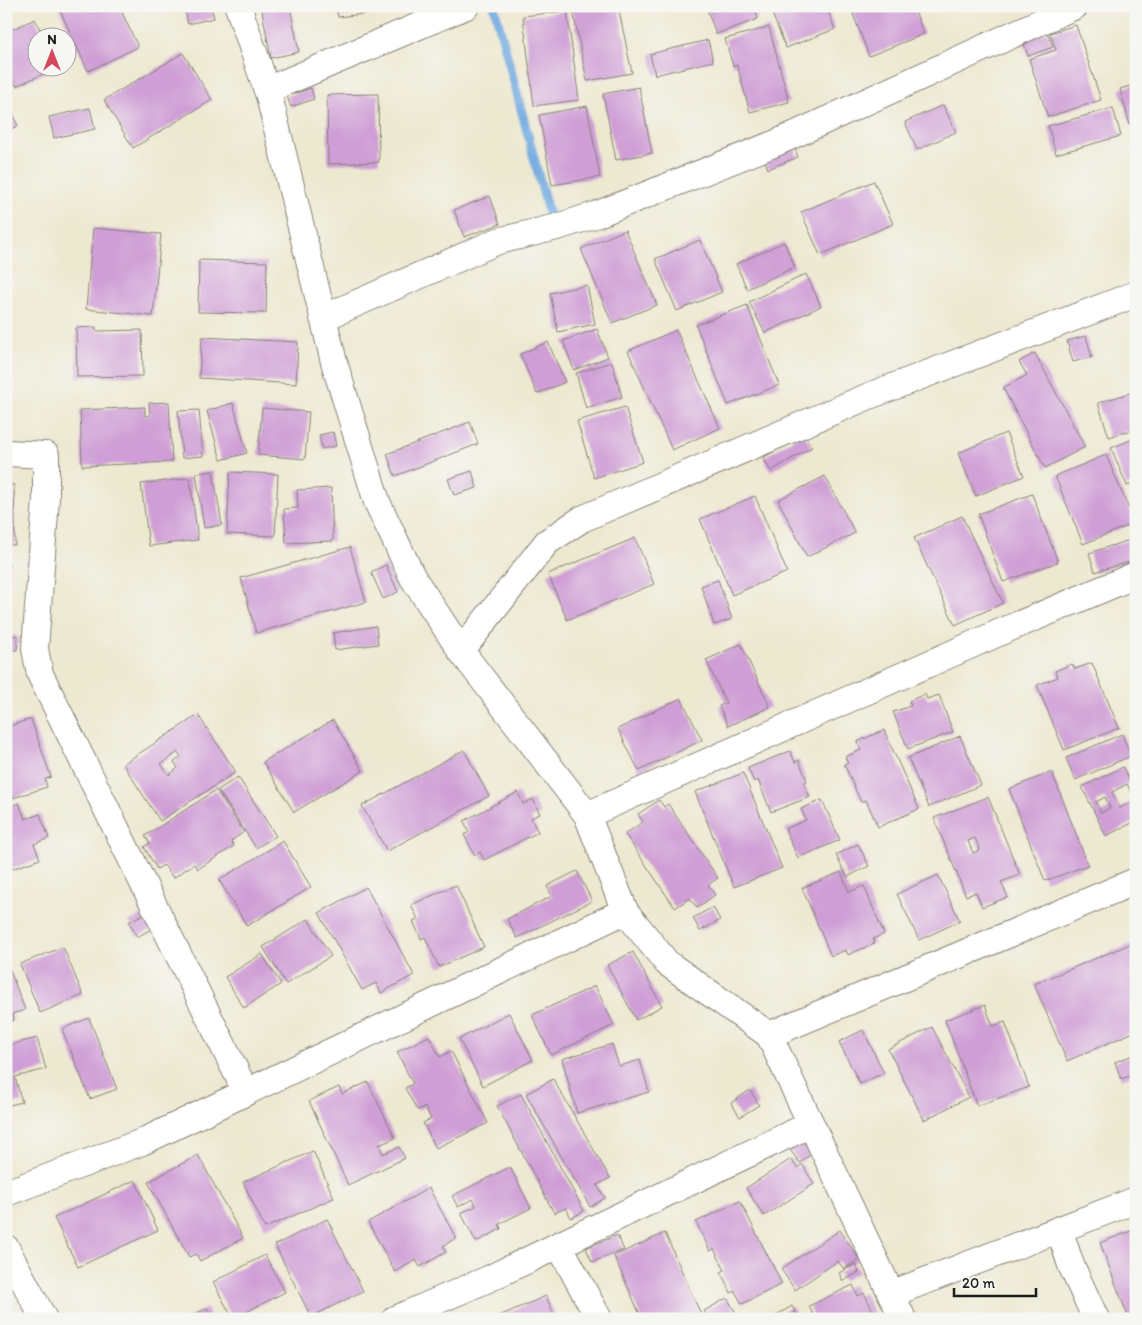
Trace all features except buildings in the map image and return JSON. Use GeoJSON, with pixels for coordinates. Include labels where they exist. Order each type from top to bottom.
{"type":"FeatureCollection","features":[{"type":"Feature","properties":{"kind":"street"},"geometry":{"type":"LineString","coordinates":[[238,6],[267,90],[334,362],[377,502],[413,578],[461,651],[587,815],[625,912],[667,963],[769,1035],[903,1319]]}},
{"type":"Feature","properties":{"kind":"street"},"geometry":{"type":"LineString","coordinates":[[267,90],[466,6]]}},
{"type":"Feature","properties":{"kind":"street"},"geometry":{"type":"LineString","coordinates":[[323,318],[498,241],[557,227],[598,214],[776,143],[1075,6]]}},
{"type":"Feature","properties":{"kind":"street"},"geometry":{"type":"LineString","coordinates":[[461,651],[548,542],[582,519],[869,396],[1136,294]]}},
{"type":"Feature","properties":{"kind":"street"},"geometry":{"type":"LineString","coordinates":[[6,453],[46,455],[46,499],[35,649],[40,674],[246,1092]]}},
{"type":"Feature","properties":{"kind":"street"},"geometry":{"type":"LineString","coordinates":[[587,815],[1136,574]]}},
{"type":"Feature","properties":{"kind":"street"},"geometry":{"type":"LineString","coordinates":[[769,1035],[1136,880]]}},
{"type":"Feature","properties":{"kind":"street"},"geometry":{"type":"LineString","coordinates":[[6,1193],[142,1142],[625,912]]}},
{"type":"Feature","properties":{"kind":"street"},"geometry":{"type":"LineString","coordinates":[[395,1319],[486,1280],[811,1124]]}},
{"type":"Feature","properties":{"kind":"street"},"geometry":{"type":"LineString","coordinates":[[891,1294],[1136,1200]]}},
{"type":"Feature","properties":{"kind":"street"},"geometry":{"type":"LineString","coordinates":[[1059,1229],[1071,1265],[1096,1319]]}},
{"type":"Feature","properties":{"kind":"street"},"geometry":{"type":"LineString","coordinates":[[559,1245],[599,1319]]}},
{"type":"Feature","properties":{"kind":"street"},"geometry":{"type":"LineString","coordinates":[[6,1248],[44,1319]]}},
{"type":"Feature","properties":{"kind":"waterway"},"geometry":{"type":"LineString","coordinates":[[494,6],[550,219]]}}]}
